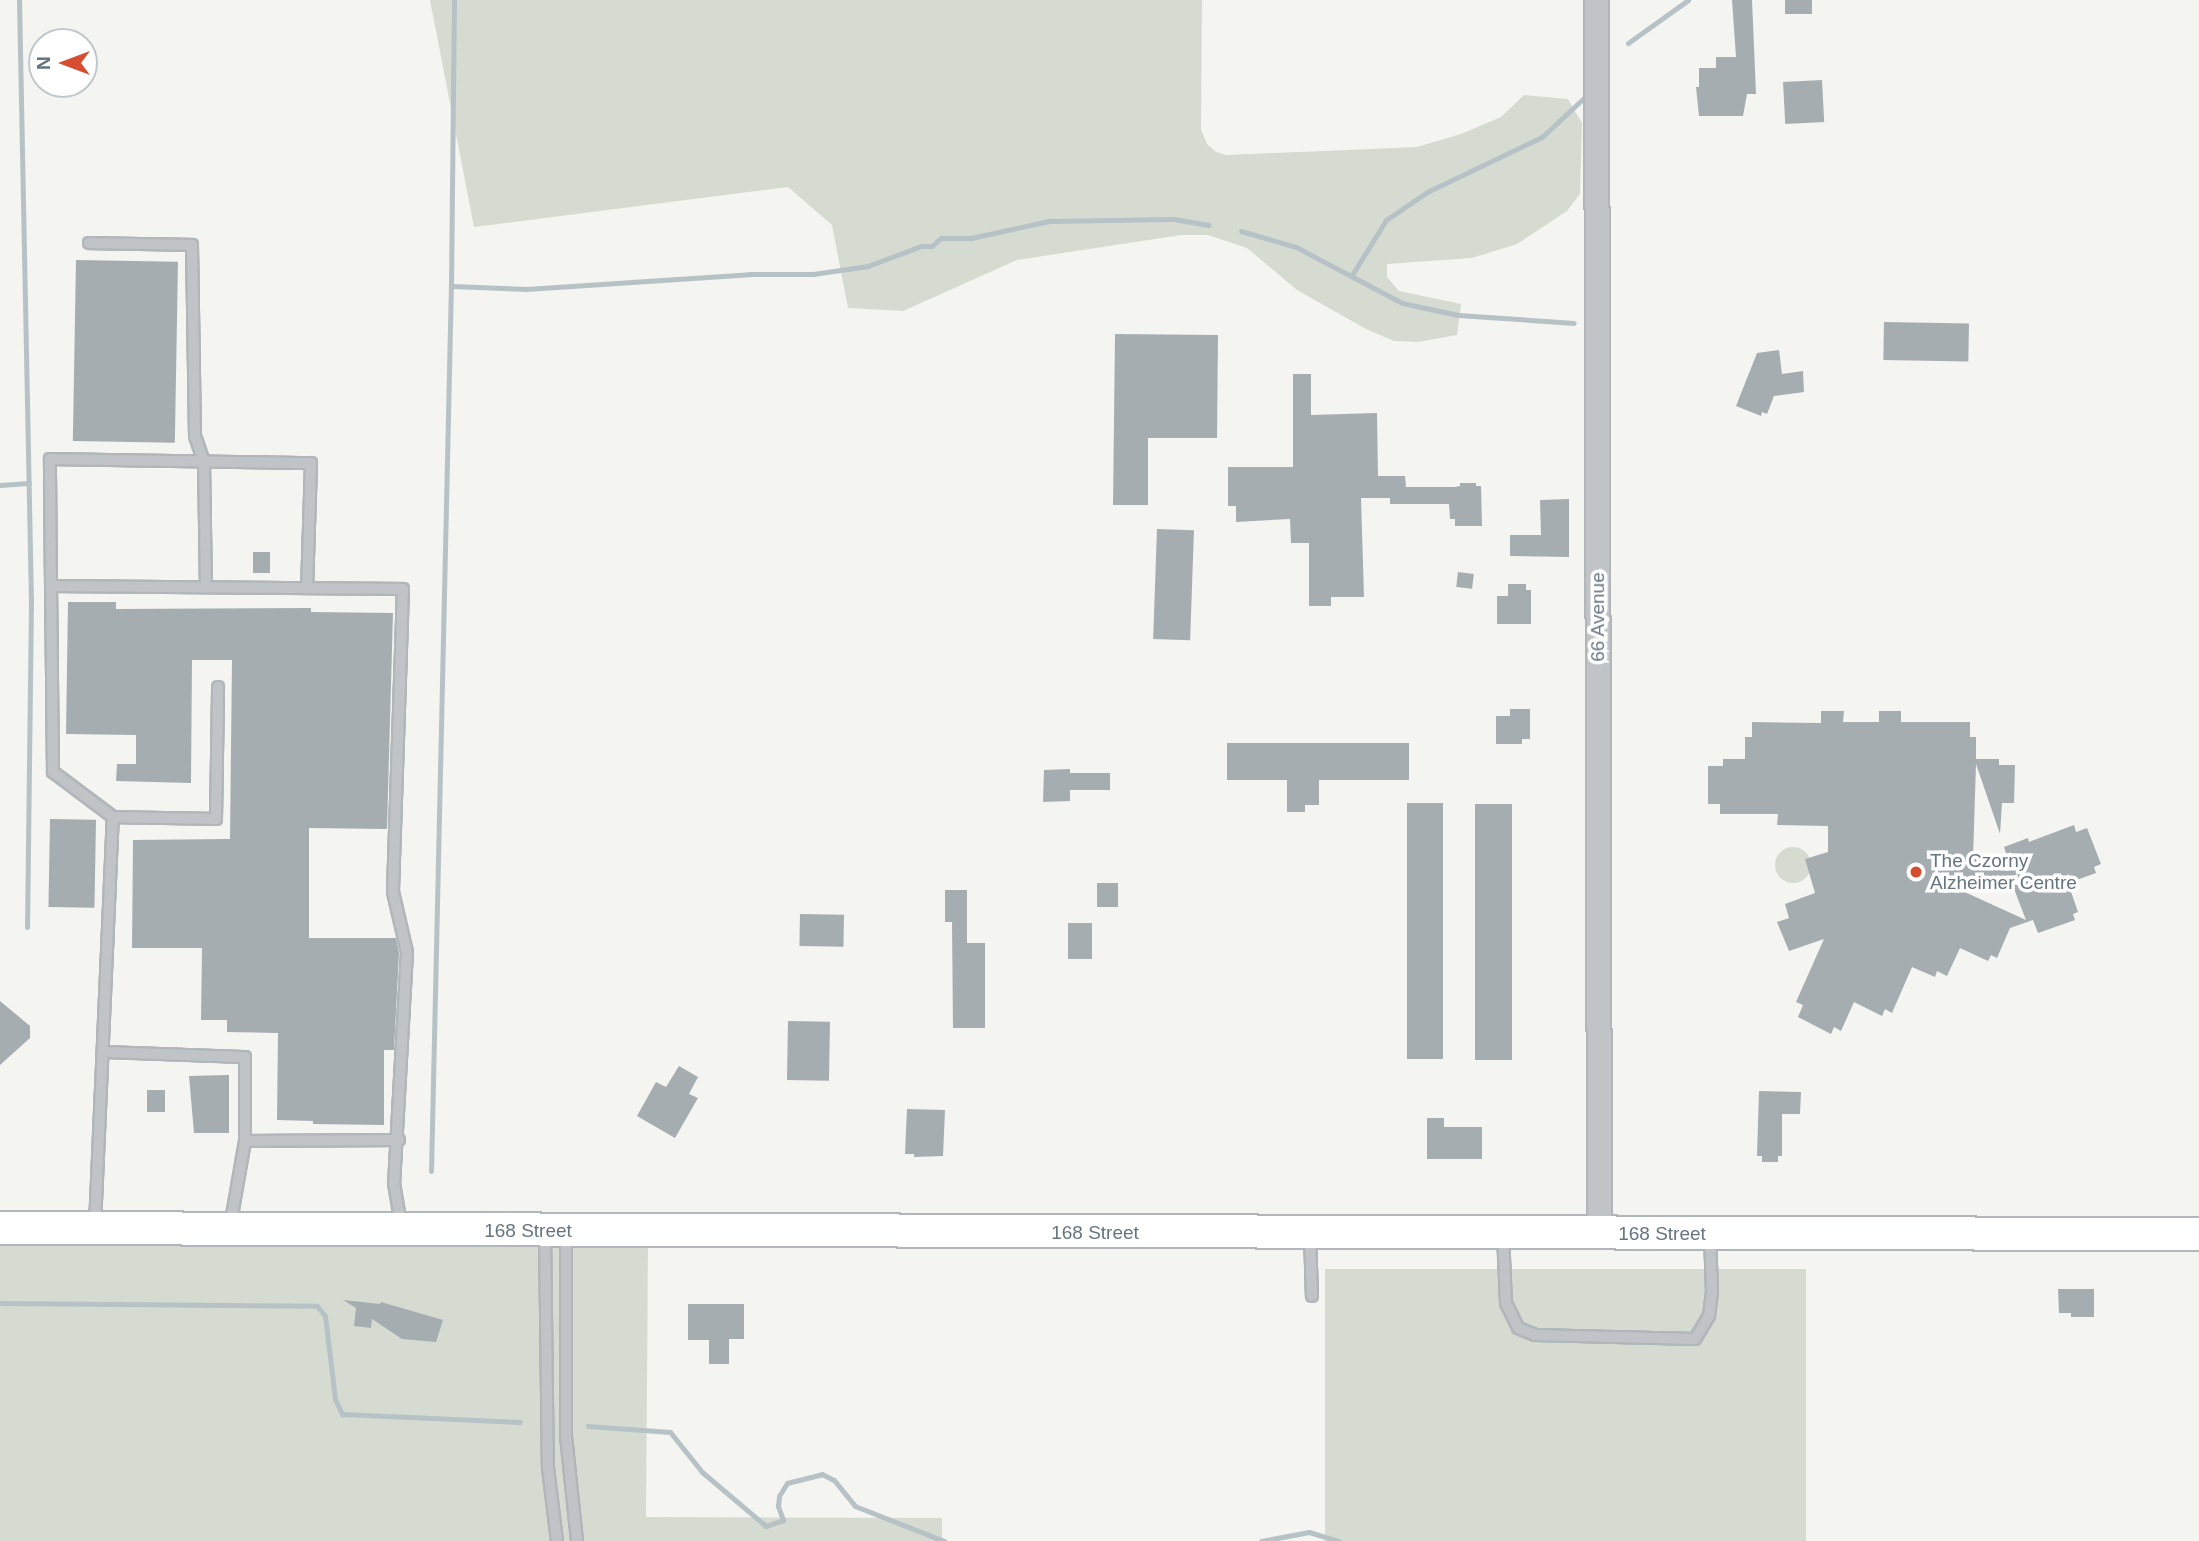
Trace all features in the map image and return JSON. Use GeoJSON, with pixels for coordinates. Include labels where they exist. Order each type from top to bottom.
{"type":"FeatureCollection","features":[{"type":"Feature","properties":{"kind":"main road","name":"168 Street"},"geometry":{"type":"LineString","coordinates":[[0,1228],[1310,1234],[2196,1233]]}},
{"type":"Feature","properties":{"kind":"street","name":"66 Avenue"},"geometry":{"type":"LineString","coordinates":[[1596,0],[1599,1234]]}},
{"type":"Feature","properties":{"kind":"lane"},"geometry":{"type":"LineString","coordinates":[[89,243],[192,245],[195,436],[204,462],[206,587]]}},
{"type":"Feature","properties":{"kind":"lane"},"geometry":{"type":"LineString","coordinates":[[218,687],[216,819],[113,817],[53,772],[50,459],[311,463],[307,589]]}},
{"type":"Feature","properties":{"kind":"lane"},"geometry":{"type":"LineString","coordinates":[[51,586],[403,589],[393,891],[407,952],[399,1140],[394,1183],[402,1231]]}},
{"type":"Feature","properties":{"kind":"lane"},"geometry":{"type":"LineString","coordinates":[[94,1229],[113,817]]}},
{"type":"Feature","properties":{"kind":"lane"},"geometry":{"type":"LineString","coordinates":[[103,1052],[245,1057],[245,1141],[230,1230]]}},
{"type":"Feature","properties":{"kind":"lane"},"geometry":{"type":"LineString","coordinates":[[245,1141],[399,1140]]}},
{"type":"Feature","properties":{"kind":"lane"},"geometry":{"type":"LineString","coordinates":[[555,1232],[548,1468],[557,1541]]}},
{"type":"Feature","properties":{"kind":"lane"},"geometry":{"type":"LineString","coordinates":[[555,1232],[566,1436],[577,1541]]}},
{"type":"Feature","properties":{"kind":"lane"},"geometry":{"type":"LineString","coordinates":[[1503,1234],[1506,1303],[1518,1328],[1535,1335],[1695,1339],[1709,1316],[1712,1292],[1710,1233]]}},
{"type":"Feature","properties":{"kind":"lane"},"geometry":{"type":"LineString","coordinates":[[1310,1234],[1312,1296]]}},
{"type":"Feature","properties":{"kind":"shaded area"},"geometry":{"type":"Polygon","coordinates":[[[430,0],[1202,0],[1201,129],[1207,144],[1216,152],[1226,155],[1417,147],[1461,134],[1501,117],[1524,95],[1568,99],[1582,123],[1580,194],[1567,211],[1517,244],[1472,258],[1387,264],[1387,277],[1399,291],[1461,304],[1457,335],[1418,342],[1394,341],[1366,329],[1297,290],[1247,248],[1208,235],[1181,235],[1017,260],[903,311],[848,308],[832,225],[788,187],[474,227],[430,0]]]}},
{"type":"Feature","properties":{"kind":"shaded area"},"geometry":{"type":"Polygon","coordinates":[[[1793,847],[1806,852],[1811,865],[1806,878],[1793,883],[1780,878],[1775,865],[1780,852],[1793,847]]]}},
{"type":"Feature","properties":{"kind":"shaded area"},"geometry":{"type":"Polygon","coordinates":[[[0,1244],[648,1246],[646,1517],[942,1518],[942,1541],[0,1541],[0,1244]]]}},
{"type":"Feature","properties":{"kind":"shaded area"},"geometry":{"type":"Polygon","coordinates":[[[1325,1269],[1806,1269],[1806,1541],[1325,1541],[1325,1269]]]}},
{"type":"Feature","properties":{"kind":"building"},"geometry":{"type":"Polygon","coordinates":[[[1732,0],[1752,0],[1756,94],[1747,94],[1743,116],[1699,116],[1696,87],[1699,87],[1699,68],[1716,68],[1716,57],[1736,57],[1732,0]]]}},
{"type":"Feature","properties":{"kind":"building"},"geometry":{"type":"Polygon","coordinates":[[[1785,0],[1812,0],[1812,14],[1785,14],[1785,0]]]}},
{"type":"Feature","properties":{"kind":"building"},"geometry":{"type":"Polygon","coordinates":[[[1822,80],[1824,122],[1785,124],[1783,82],[1822,80]]]}},
{"type":"Feature","properties":{"kind":"building"},"geometry":{"type":"Polygon","coordinates":[[[76,260],[178,262],[175,443],[73,441],[76,260]]]}},
{"type":"Feature","properties":{"kind":"building"},"geometry":{"type":"Polygon","coordinates":[[[1884,322],[1969,323],[1968,361],[1883,360],[1884,322]]]}},
{"type":"Feature","properties":{"kind":"building"},"geometry":{"type":"Polygon","coordinates":[[[1115,334],[1218,335],[1217,438],[1148,438],[1148,505],[1113,505],[1115,334]]]}},
{"type":"Feature","properties":{"kind":"building"},"geometry":{"type":"Polygon","coordinates":[[[1779,350],[1782,374],[1803,371],[1804,392],[1774,396],[1767,414],[1762,412],[1761,416],[1736,406],[1757,353],[1779,350]]]}},
{"type":"Feature","properties":{"kind":"building"},"geometry":{"type":"Polygon","coordinates":[[[1293,374],[1311,374],[1311,415],[1377,413],[1378,476],[1405,476],[1406,487],[1455,487],[1460,486],[1460,483],[1476,483],[1476,486],[1481,486],[1482,526],[1455,526],[1455,519],[1450,519],[1449,504],[1390,504],[1390,498],[1361,498],[1364,597],[1331,597],[1331,606],[1309,606],[1309,543],[1291,543],[1290,519],[1236,522],[1236,506],[1228,506],[1228,467],[1293,467],[1293,374]]]}},
{"type":"Feature","properties":{"kind":"building"},"geometry":{"type":"Polygon","coordinates":[[[1569,499],[1569,557],[1510,556],[1510,535],[1541,535],[1540,500],[1569,499]]]}},
{"type":"Feature","properties":{"kind":"building"},"geometry":{"type":"Polygon","coordinates":[[[1157,529],[1194,530],[1190,640],[1153,639],[1157,529]]]}},
{"type":"Feature","properties":{"kind":"building"},"geometry":{"type":"Polygon","coordinates":[[[253,552],[270,552],[270,573],[253,573],[253,552]]]}},
{"type":"Feature","properties":{"kind":"building"},"geometry":{"type":"Polygon","coordinates":[[[1458,572],[1474,574],[1472,589],[1456,587],[1458,572]]]}},
{"type":"Feature","properties":{"kind":"building"},"geometry":{"type":"Polygon","coordinates":[[[1508,584],[1526,584],[1526,590],[1531,590],[1531,624],[1497,624],[1497,596],[1508,596],[1508,584]]]}},
{"type":"Feature","properties":{"kind":"building"},"geometry":{"type":"Polygon","coordinates":[[[68,602],[116,602],[116,609],[311,608],[311,612],[393,613],[387,829],[309,828],[309,938],[396,938],[399,953],[394,1050],[384,1050],[384,1125],[313,1124],[313,1121],[277,1120],[278,1033],[227,1032],[227,1020],[201,1020],[202,948],[132,948],[133,840],[230,839],[232,660],[192,660],[191,783],[116,781],[117,764],[136,764],[136,735],[66,734],[68,602]]]}},
{"type":"Feature","properties":{"kind":"building"},"geometry":{"type":"Polygon","coordinates":[[[1510,709],[1530,709],[1530,739],[1522,739],[1522,744],[1496,744],[1496,716],[1510,716],[1510,709]]]}},
{"type":"Feature","properties":{"kind":"building","name":"The Czorny Alzheimer Centre"},"geometry":{"type":"Polygon","coordinates":[[[1821,711],[1844,711],[1843,722],[1879,722],[1879,711],[1901,711],[1901,722],[1970,722],[1970,737],[1976,737],[1976,759],[1999,759],[1999,765],[2015,765],[2014,803],[2002,803],[2000,834],[1976,764],[1973,858],[1976,857],[1980,866],[2007,856],[2004,847],[2028,838],[2029,842],[2074,825],[2076,832],[2087,828],[2101,864],[2094,867],[2096,873],[2068,883],[2078,912],[2073,914],[2075,920],[2038,933],[2033,920],[2010,928],[1997,958],[1991,955],[1988,961],[1960,948],[1947,976],[1937,971],[1935,977],[1912,967],[1892,1013],[1885,1009],[1882,1016],[1854,1002],[1841,1031],[1834,1027],[1831,1034],[1798,1017],[1803,1005],[1796,1002],[1824,939],[1789,951],[1777,922],[1789,918],[1785,904],[1815,893],[1805,859],[1828,852],[1828,826],[1777,825],[1778,814],[1720,814],[1720,804],[1708,804],[1708,766],[1723,766],[1723,759],[1745,759],[1745,737],[1752,737],[1752,722],[1821,723],[1821,711]],[[1998,875],[1958,889],[2026,920],[2011,881],[1998,875]]]}},
{"type":"Feature","properties":{"kind":"building"},"geometry":{"type":"Polygon","coordinates":[[[1227,743],[1409,743],[1409,780],[1319,780],[1319,805],[1305,805],[1305,812],[1287,812],[1287,780],[1227,780],[1227,743]]]}},
{"type":"Feature","properties":{"kind":"building"},"geometry":{"type":"Polygon","coordinates":[[[1070,769],[1070,773],[1110,773],[1110,790],[1070,790],[1070,801],[1043,802],[1044,770],[1070,769]]]}},
{"type":"Feature","properties":{"kind":"building"},"geometry":{"type":"Polygon","coordinates":[[[1407,803],[1443,803],[1443,1059],[1407,1059],[1407,803]]]}},
{"type":"Feature","properties":{"kind":"building"},"geometry":{"type":"Polygon","coordinates":[[[1475,804],[1512,804],[1512,1060],[1475,1060],[1475,804]]]}},
{"type":"Feature","properties":{"kind":"building"},"geometry":{"type":"Polygon","coordinates":[[[50,819],[96,820],[94,908],[48,907],[50,819]]]}},
{"type":"Feature","properties":{"kind":"building"},"geometry":{"type":"Polygon","coordinates":[[[1097,883],[1118,883],[1118,907],[1097,907],[1097,883]]]}},
{"type":"Feature","properties":{"kind":"building"},"geometry":{"type":"Polygon","coordinates":[[[945,890],[967,890],[967,943],[985,943],[985,1028],[953,1028],[952,922],[945,922],[945,890]]]}},
{"type":"Feature","properties":{"kind":"building"},"geometry":{"type":"Polygon","coordinates":[[[800,914],[844,915],[843,947],[799,946],[800,914]]]}},
{"type":"Feature","properties":{"kind":"building"},"geometry":{"type":"Polygon","coordinates":[[[1068,923],[1092,923],[1092,959],[1068,959],[1068,923]]]}},
{"type":"Feature","properties":{"kind":"building"},"geometry":{"type":"Polygon","coordinates":[[[0,1001],[30,1026],[30,1038],[0,1065],[0,1001]]]}},
{"type":"Feature","properties":{"kind":"building"},"geometry":{"type":"Polygon","coordinates":[[[788,1021],[830,1022],[829,1081],[787,1080],[788,1021]]]}},
{"type":"Feature","properties":{"kind":"building"},"geometry":{"type":"Polygon","coordinates":[[[679,1066],[698,1077],[689,1094],[698,1098],[675,1138],[637,1116],[656,1082],[666,1087],[679,1066]]]}},
{"type":"Feature","properties":{"kind":"building"},"geometry":{"type":"Polygon","coordinates":[[[229,1075],[229,1133],[194,1133],[189,1076],[229,1075]]]}},
{"type":"Feature","properties":{"kind":"building"},"geometry":{"type":"Polygon","coordinates":[[[147,1090],[165,1090],[165,1112],[147,1112],[147,1090]]]}},
{"type":"Feature","properties":{"kind":"building"},"geometry":{"type":"Polygon","coordinates":[[[1759,1091],[1801,1092],[1800,1114],[1782,1114],[1782,1156],[1778,1156],[1778,1162],[1762,1162],[1762,1156],[1757,1156],[1759,1091]]]}},
{"type":"Feature","properties":{"kind":"building"},"geometry":{"type":"Polygon","coordinates":[[[907,1109],[945,1110],[943,1156],[914,1157],[914,1154],[905,1154],[907,1109]]]}},
{"type":"Feature","properties":{"kind":"building"},"geometry":{"type":"Polygon","coordinates":[[[1427,1118],[1444,1118],[1444,1127],[1482,1127],[1482,1159],[1427,1159],[1427,1118]]]}},
{"type":"Feature","properties":{"kind":"building"},"geometry":{"type":"Polygon","coordinates":[[[2058,1289],[2094,1289],[2094,1317],[2071,1317],[2071,1313],[2059,1313],[2058,1289]]]}},
{"type":"Feature","properties":{"kind":"building"},"geometry":{"type":"Polygon","coordinates":[[[343,1300],[381,1302],[443,1320],[436,1342],[402,1339],[372,1319],[371,1328],[354,1326],[356,1308],[343,1300]]]}},
{"type":"Feature","properties":{"kind":"building"},"geometry":{"type":"Polygon","coordinates":[[[688,1304],[744,1304],[744,1339],[729,1339],[729,1364],[709,1364],[709,1340],[688,1340],[688,1304]]]}},
{"type":"Feature","properties":{"kind":"waterway"},"geometry":{"type":"LineString","coordinates":[[19,0],[31,602],[27,927]]}},
{"type":"Feature","properties":{"kind":"waterway"},"geometry":{"type":"LineString","coordinates":[[431,1171],[451,286],[454,0]]}},
{"type":"Feature","properties":{"kind":"waterway"},"geometry":{"type":"LineString","coordinates":[[1628,43],[1688,0]]}},
{"type":"Feature","properties":{"kind":"waterway"},"geometry":{"type":"LineString","coordinates":[[1352,275],[1386,220],[1427,192],[1542,137],[1588,94]]}},
{"type":"Feature","properties":{"kind":"waterway"},"geometry":{"type":"LineString","coordinates":[[451,286],[526,289],[749,274],[813,274],[868,266],[921,246],[932,246],[941,238],[971,238],[1049,221],[1174,219],[1208,225]]}},
{"type":"Feature","properties":{"kind":"waterway"},"geometry":{"type":"LineString","coordinates":[[1241,231],[1296,247],[1402,303],[1458,315],[1574,323]]}},
{"type":"Feature","properties":{"kind":"waterway"},"geometry":{"type":"LineString","coordinates":[[0,485],[29,483]]}},
{"type":"Feature","properties":{"kind":"waterway"},"geometry":{"type":"LineString","coordinates":[[0,1303],[317,1306],[325,1316],[335,1399],[342,1414],[520,1422]]}},
{"type":"Feature","properties":{"kind":"waterway"},"geometry":{"type":"LineString","coordinates":[[588,1426],[670,1432],[702,1472],[766,1526],[783,1520],[778,1506],[779,1496],[787,1483],[822,1474],[834,1480],[855,1506],[944,1541]]}},
{"type":"Feature","properties":{"kind":"waterway"},"geometry":{"type":"LineString","coordinates":[[1261,1541],[1309,1532],[1339,1541]]}},
{"type":"Feature","properties":{"kind":"place","name":"The Czorny Alzheimer Centre"},"geometry":{"type":"Point","coordinates":[1916,872]}}]}
